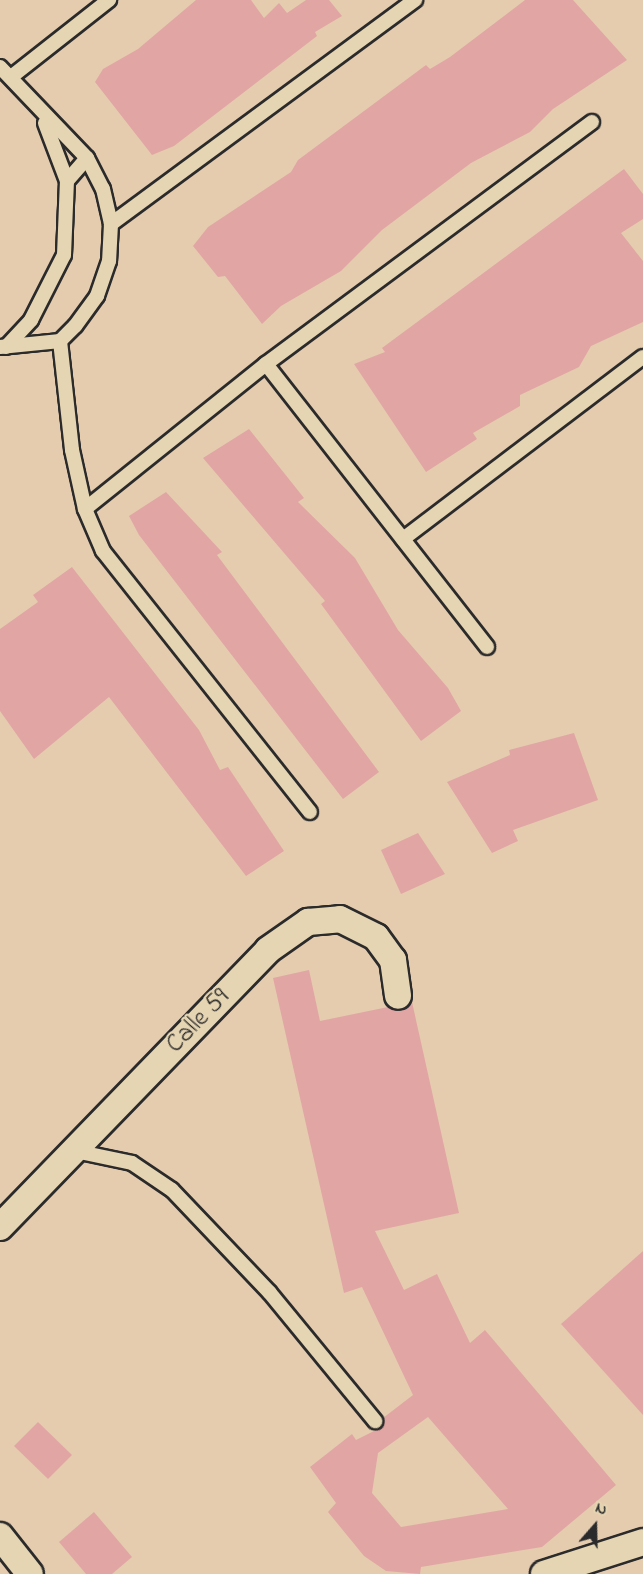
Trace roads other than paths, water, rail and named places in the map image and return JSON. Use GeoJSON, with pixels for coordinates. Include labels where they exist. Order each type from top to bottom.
{"type":"FeatureCollection","features":[{"type":"Feature","properties":{"kind":"street","name":"Calle 59"},"geometry":{"type":"LineString","coordinates":[[0,1227],[268,950],[308,922],[340,919],[376,937],[393,960],[398,996]]}},
{"type":"Feature","properties":{"kind":"street"},"geometry":{"type":"LineString","coordinates":[[0,1536],[30,1574]]}},
{"type":"Feature","properties":{"kind":"street"},"geometry":{"type":"LineString","coordinates":[[544,1574],[643,1542]]}},
{"type":"Feature","properties":{"kind":"lane"},"geometry":{"type":"LineString","coordinates":[[3,347],[60,341],[97,296],[109,261],[111,224],[103,189],[87,158],[44,119],[6,72],[109,0]]}},
{"type":"Feature","properties":{"kind":"lane"},"geometry":{"type":"LineString","coordinates":[[111,224],[416,0]]}},
{"type":"Feature","properties":{"kind":"lane"},"geometry":{"type":"LineString","coordinates":[[3,347],[31,320],[64,255],[67,181],[44,119]]}},
{"type":"Feature","properties":{"kind":"lane"},"geometry":{"type":"LineString","coordinates":[[85,509],[266,364],[592,122]]}},
{"type":"Feature","properties":{"kind":"lane"},"geometry":{"type":"LineString","coordinates":[[67,181],[87,158]]}},
{"type":"Feature","properties":{"kind":"lane"},"geometry":{"type":"LineString","coordinates":[[60,341],[85,509],[103,551],[310,812]]}},
{"type":"Feature","properties":{"kind":"lane"},"geometry":{"type":"LineString","coordinates":[[403,539],[643,357]]}},
{"type":"Feature","properties":{"kind":"lane"},"geometry":{"type":"LineString","coordinates":[[266,364],[487,647]]}},
{"type":"Feature","properties":{"kind":"lane"},"geometry":{"type":"LineString","coordinates":[[75,1152],[132,1163],[172,1190],[262,1284],[375,1421]]}}]}
